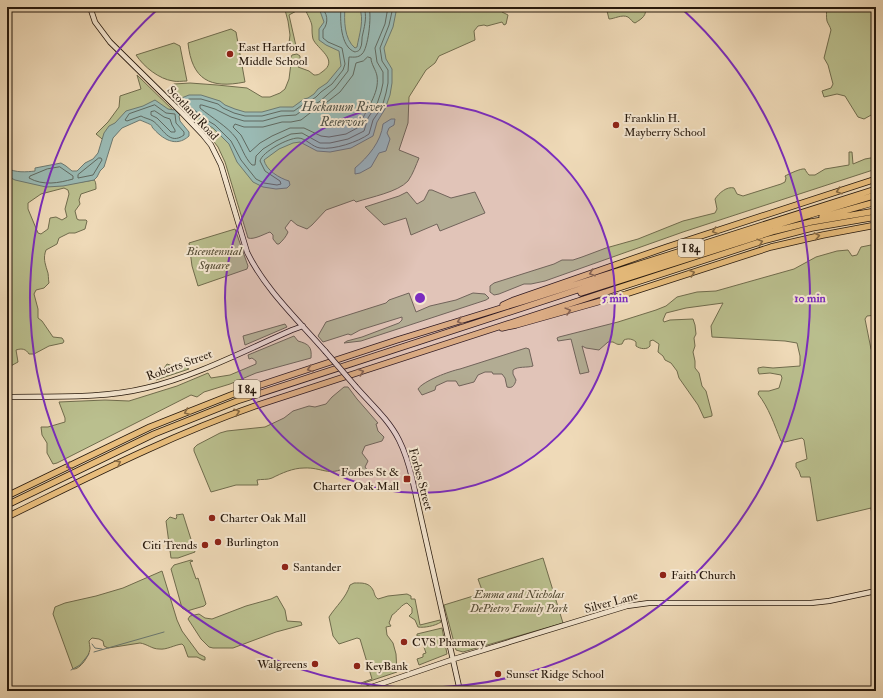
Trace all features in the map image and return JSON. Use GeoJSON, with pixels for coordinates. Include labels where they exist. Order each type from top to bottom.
{"type":"FeatureCollection","features":[{"type":"Feature","properties":{"kind":"highway"},"geometry":{"type":"LineString","coordinates":[[498,310],[514,300],[648,253],[876,179]]}},
{"type":"Feature","properties":{"kind":"highway","name":"I 84"},"geometry":{"type":"LineString","coordinates":[[7,496],[150,427],[208,403],[390,342],[498,310],[876,189]]}},
{"type":"Feature","properties":{"kind":"highway"},"geometry":{"type":"LineString","coordinates":[[7,505],[150,436],[225,405],[819,212],[876,195]]}},
{"type":"Feature","properties":{"kind":"highway"},"geometry":{"type":"LineString","coordinates":[[819,212],[876,199]]}},
{"type":"Feature","properties":{"kind":"highway"},"geometry":{"type":"LineString","coordinates":[[7,508],[156,437],[240,404],[728,246],[848,209],[876,202]]}},
{"type":"Feature","properties":{"kind":"highway"},"geometry":{"type":"LineString","coordinates":[[797,225],[876,211]]}},
{"type":"Feature","properties":{"kind":"highway","name":"I 84"},"geometry":{"type":"LineString","coordinates":[[7,517],[154,446],[201,426],[255,406],[771,238],[876,217]]}},
{"type":"Feature","properties":{"kind":"highway"},"geometry":{"type":"LineString","coordinates":[[489,329],[516,325],[612,298],[790,242],[876,225]]}},
{"type":"Feature","properties":{"kind":"highway"},"geometry":{"type":"LineString","coordinates":[[506,307],[542,299],[612,277],[627,274]]}},
{"type":"Feature","properties":{"kind":"main road","name":"Scotland Road"},"geometry":{"type":"LineString","coordinates":[[90,7],[95,22],[110,42],[203,135],[216,154],[221,165],[247,252],[258,273]]}},
{"type":"Feature","properties":{"kind":"main road","name":"Forbes Street"},"geometry":{"type":"LineString","coordinates":[[258,273],[390,426],[398,438],[406,455],[412,478],[460,691]]}},
{"type":"Feature","properties":{"kind":"main road","name":"Roberts Street"},"geometry":{"type":"LineString","coordinates":[[7,397],[110,395],[146,388],[180,378],[303,326]]}},
{"type":"Feature","properties":{"kind":"main road","name":"Silver Lane"},"geometry":{"type":"LineString","coordinates":[[360,691],[454,659],[627,606],[642,604],[811,603],[829,601],[876,590]]}},
{"type":"Feature","properties":{"kind":"green space"},"geometry":{"type":"Polygon","coordinates":[[[280,7],[502,7],[502,12],[508,15],[506,24],[504,25],[502,22],[487,26],[478,26],[474,31],[475,40],[439,56],[435,63],[426,70],[409,97],[408,123],[399,150],[419,158],[408,181],[404,185],[384,194],[356,202],[354,200],[326,210],[307,229],[297,225],[291,220],[285,228],[288,232],[283,240],[277,244],[270,232],[256,238],[248,238],[225,162],[218,147],[208,134],[172,97],[174,95],[171,86],[174,84],[190,83],[247,88],[262,97],[270,97],[285,89],[289,79],[290,59],[292,55],[297,54],[300,56],[300,63],[298,67],[309,71],[314,75],[318,75],[327,68],[329,63],[326,55],[313,39],[312,25],[305,9],[300,9],[289,15],[296,46],[293,49],[289,43],[290,35],[285,10],[280,7]]]}},
{"type":"Feature","properties":{"kind":"green space"},"geometry":{"type":"Polygon","coordinates":[[[606,7],[646,7],[644,16],[635,23],[626,16],[609,19],[606,7]]]}},
{"type":"Feature","properties":{"kind":"green space"},"geometry":{"type":"Polygon","coordinates":[[[826,7],[876,7],[876,97],[872,108],[873,114],[864,119],[858,117],[845,96],[837,94],[824,97],[822,91],[831,88],[833,84],[828,65],[824,58],[831,30],[827,21],[826,7]]]}},
{"type":"Feature","properties":{"kind":"green space"},"geometry":{"type":"Polygon","coordinates":[[[231,29],[236,32],[245,82],[222,84],[205,79],[194,66],[190,56],[188,43],[231,29]]]}},
{"type":"Feature","properties":{"kind":"green space"},"geometry":{"type":"Polygon","coordinates":[[[174,43],[180,46],[187,81],[175,81],[162,78],[143,64],[136,55],[174,43]]]}},
{"type":"Feature","properties":{"kind":"green space"},"geometry":{"type":"Polygon","coordinates":[[[137,75],[176,113],[133,115],[107,143],[96,134],[108,122],[119,107],[120,96],[141,89],[137,75]]]}},
{"type":"Feature","properties":{"kind":"green space"},"geometry":{"type":"Polygon","coordinates":[[[849,152],[852,152],[853,164],[865,159],[876,157],[876,169],[683,232],[545,281],[524,284],[494,295],[490,292],[490,286],[494,283],[554,264],[562,260],[573,260],[606,248],[638,239],[683,221],[715,213],[717,209],[715,199],[726,189],[734,188],[737,194],[743,196],[781,184],[785,182],[785,176],[801,169],[805,169],[809,175],[815,175],[825,169],[849,165],[849,152]]]}},
{"type":"Feature","properties":{"kind":"green space"},"geometry":{"type":"Polygon","coordinates":[[[7,173],[69,184],[94,180],[96,183],[96,189],[81,194],[79,200],[80,204],[75,211],[77,219],[87,221],[85,229],[75,233],[69,233],[59,238],[57,244],[46,250],[45,260],[49,283],[44,288],[36,290],[34,294],[38,309],[38,318],[42,321],[53,337],[62,338],[64,341],[63,343],[49,346],[34,354],[29,354],[24,349],[16,350],[18,362],[7,368],[7,173]],[[64,188],[41,194],[28,203],[28,209],[38,233],[41,234],[48,229],[50,218],[56,217],[62,220],[67,217],[65,209],[69,194],[68,190],[64,188]]]}},
{"type":"Feature","properties":{"kind":"green space"},"geometry":{"type":"Polygon","coordinates":[[[429,190],[451,198],[475,192],[485,213],[440,231],[437,224],[411,235],[406,218],[384,225],[365,207],[407,192],[417,204],[424,200],[429,190]]]}},
{"type":"Feature","properties":{"kind":"green space","name":"Bicentennial Square"},"geometry":{"type":"Polygon","coordinates":[[[235,229],[248,266],[247,269],[198,286],[192,266],[189,243],[235,229]]]}},
{"type":"Feature","properties":{"kind":"green space"},"geometry":{"type":"Polygon","coordinates":[[[876,244],[876,315],[867,316],[865,319],[871,349],[876,357],[876,537],[871,508],[817,521],[810,477],[801,477],[796,467],[796,463],[807,459],[804,440],[802,438],[785,442],[781,441],[774,422],[758,394],[759,391],[769,391],[779,388],[782,378],[781,375],[770,373],[759,374],[758,368],[800,366],[800,356],[797,343],[712,337],[711,326],[723,303],[686,308],[666,313],[663,320],[664,322],[670,320],[693,319],[696,334],[694,338],[695,346],[693,352],[695,368],[699,373],[702,386],[706,391],[712,414],[712,416],[704,418],[698,405],[679,378],[677,371],[671,363],[665,360],[658,352],[659,344],[653,340],[650,341],[650,346],[645,349],[636,346],[636,342],[629,339],[624,340],[622,344],[608,342],[599,350],[582,346],[589,372],[580,374],[571,339],[558,341],[557,338],[618,322],[656,310],[666,306],[677,297],[697,292],[716,291],[794,269],[816,257],[837,251],[848,250],[852,256],[857,255],[861,247],[876,244]]]}},
{"type":"Feature","properties":{"kind":"green space"},"geometry":{"type":"Polygon","coordinates":[[[409,293],[416,312],[430,306],[456,300],[473,293],[485,294],[489,298],[361,341],[344,343],[399,323],[402,320],[402,317],[360,330],[351,335],[348,334],[323,342],[318,336],[326,322],[386,303],[389,300],[409,293]]]}},
{"type":"Feature","properties":{"kind":"green space"},"geometry":{"type":"Polygon","coordinates":[[[285,324],[287,327],[245,345],[243,336],[285,324]]]}},
{"type":"Feature","properties":{"kind":"green space"},"geometry":{"type":"Polygon","coordinates":[[[294,336],[298,341],[309,346],[311,358],[256,373],[230,384],[204,392],[197,397],[191,395],[57,463],[53,464],[47,453],[47,443],[42,435],[41,427],[48,427],[65,422],[59,402],[105,400],[129,401],[177,386],[208,373],[211,378],[230,375],[256,364],[256,361],[252,358],[249,359],[248,355],[294,336]]]}},
{"type":"Feature","properties":{"kind":"green space"},"geometry":{"type":"Polygon","coordinates":[[[526,348],[529,349],[533,366],[513,370],[516,380],[512,387],[507,387],[505,378],[502,374],[485,372],[478,375],[474,382],[459,386],[456,381],[447,381],[436,386],[435,390],[422,395],[418,389],[425,383],[444,374],[526,348]]]}},
{"type":"Feature","properties":{"kind":"green space"},"geometry":{"type":"Polygon","coordinates":[[[179,363],[189,369],[156,380],[167,364],[173,366],[179,363]]]}},
{"type":"Feature","properties":{"kind":"green space"},"geometry":{"type":"Polygon","coordinates":[[[344,387],[348,387],[378,423],[376,424],[378,431],[384,437],[382,441],[365,446],[362,453],[368,461],[365,467],[368,473],[359,474],[348,469],[347,467],[335,471],[300,468],[288,471],[270,479],[257,480],[258,485],[236,485],[211,492],[194,451],[194,448],[197,445],[220,433],[265,427],[284,418],[293,411],[309,406],[315,407],[326,404],[344,387]]]}},
{"type":"Feature","properties":{"kind":"green space"},"geometry":{"type":"Polygon","coordinates":[[[183,514],[195,552],[178,558],[171,558],[166,521],[170,517],[176,519],[176,515],[183,514]]]}},
{"type":"Feature","properties":{"kind":"green space","name":"Emma and Nicholas DePietro Family Park"},"geometry":{"type":"Polygon","coordinates":[[[543,558],[563,623],[463,652],[456,650],[444,605],[483,593],[478,579],[543,558]]]}},
{"type":"Feature","properties":{"kind":"green space"},"geometry":{"type":"Polygon","coordinates":[[[191,560],[193,561],[190,562],[196,579],[198,578],[206,604],[187,611],[182,608],[171,569],[174,565],[191,560]]]}},
{"type":"Feature","properties":{"kind":"green space"},"geometry":{"type":"Polygon","coordinates":[[[162,571],[177,620],[182,631],[199,654],[205,657],[205,660],[197,657],[188,657],[182,644],[162,649],[156,649],[140,643],[108,648],[104,646],[103,641],[92,638],[89,641],[90,651],[86,658],[79,667],[73,669],[53,614],[55,607],[123,588],[162,571]]]}},
{"type":"Feature","properties":{"kind":"green space"},"geometry":{"type":"Polygon","coordinates":[[[354,583],[365,584],[371,587],[378,599],[388,596],[407,594],[411,596],[411,599],[415,599],[420,625],[440,620],[441,622],[436,625],[418,627],[415,620],[409,616],[412,613],[412,608],[407,603],[403,605],[392,615],[389,623],[391,626],[386,627],[387,635],[393,643],[396,654],[397,672],[361,684],[372,679],[360,639],[357,638],[339,644],[333,636],[329,617],[343,598],[350,585],[354,583]]]}},
{"type":"Feature","properties":{"kind":"green space"},"geometry":{"type":"Polygon","coordinates":[[[277,596],[285,610],[287,621],[301,622],[302,625],[276,632],[233,648],[209,647],[201,639],[188,619],[190,616],[199,614],[205,618],[212,619],[277,596]]]}},
{"type":"Feature","properties":{"kind":"green space"},"geometry":{"type":"Polygon","coordinates":[[[442,628],[447,654],[419,665],[417,659],[423,657],[423,654],[426,653],[420,636],[417,636],[417,634],[442,628]]]}},
{"type":"Feature","properties":{"kind":"water","name":"Hockanum River Reservoir"},"geometry":{"type":"Polygon","coordinates":[[[311,7],[345,7],[347,34],[351,44],[355,48],[357,47],[362,22],[359,7],[397,7],[393,27],[384,48],[386,59],[392,69],[392,83],[385,109],[377,122],[373,136],[351,148],[330,152],[317,151],[300,142],[293,143],[279,149],[264,160],[267,167],[274,173],[289,181],[290,185],[287,188],[276,189],[263,187],[253,182],[237,162],[229,144],[213,128],[189,111],[185,110],[179,116],[180,121],[189,132],[189,136],[184,140],[174,142],[169,140],[160,135],[151,125],[140,120],[122,128],[113,138],[104,167],[94,180],[63,186],[46,187],[15,180],[7,176],[7,168],[10,170],[25,172],[35,171],[35,168],[61,163],[72,171],[77,171],[85,163],[93,159],[98,153],[104,133],[109,126],[115,123],[126,111],[143,106],[155,100],[168,109],[174,110],[179,104],[179,99],[189,95],[201,95],[220,101],[225,105],[245,112],[262,112],[280,107],[293,107],[314,94],[318,89],[327,83],[341,66],[339,51],[319,40],[319,29],[324,22],[320,11],[311,7]]]}},
{"type":"Feature","properties":{"kind":"water"},"geometry":{"type":"Polygon","coordinates":[[[391,119],[395,119],[394,125],[389,128],[387,133],[390,139],[386,151],[379,153],[371,167],[355,174],[355,168],[365,159],[377,143],[383,124],[391,119]]]}},
{"type":"Feature","properties":{"kind":"waterway"},"geometry":{"type":"LineString","coordinates":[[94,652],[164,632]]}},
{"type":"Feature","properties":{"kind":"waterway"},"geometry":{"type":"LineString","coordinates":[[92,644],[95,648],[102,649]]}},
{"type":"Feature","properties":{"kind":"waterway"},"geometry":{"type":"LineString","coordinates":[[71,670],[80,665],[89,654]]}},
{"type":"Feature","properties":{"kind":"place","name":"East Hartford Middle School"},"geometry":{"type":"Point","coordinates":[230,54]}},
{"type":"Feature","properties":{"kind":"place","name":"Franklin H. Mayberry School"},"geometry":{"type":"Point","coordinates":[616,125]}},
{"type":"Feature","properties":{"kind":"place","name":"Forbes St & Charter Oak Mall"},"geometry":{"type":"Point","coordinates":[407,479]}},
{"type":"Feature","properties":{"kind":"place","name":"Charter Oak Mall"},"geometry":{"type":"Point","coordinates":[212,518]}},
{"type":"Feature","properties":{"kind":"place","name":"Burlington"},"geometry":{"type":"Point","coordinates":[218,542]}},
{"type":"Feature","properties":{"kind":"place","name":"Citi Trends"},"geometry":{"type":"Point","coordinates":[205,545]}},
{"type":"Feature","properties":{"kind":"place","name":"Santander"},"geometry":{"type":"Point","coordinates":[285,567]}},
{"type":"Feature","properties":{"kind":"place","name":"Faith Church"},"geometry":{"type":"Point","coordinates":[663,575]}},
{"type":"Feature","properties":{"kind":"place","name":"CVS Pharmacy"},"geometry":{"type":"Point","coordinates":[404,642]}},
{"type":"Feature","properties":{"kind":"place","name":"Walgreens"},"geometry":{"type":"Point","coordinates":[315,664]}},
{"type":"Feature","properties":{"kind":"place","name":"KeyBank"},"geometry":{"type":"Point","coordinates":[357,666]}},
{"type":"Feature","properties":{"kind":"place","name":"Sunset Ridge School"},"geometry":{"type":"Point","coordinates":[498,674]}}]}
